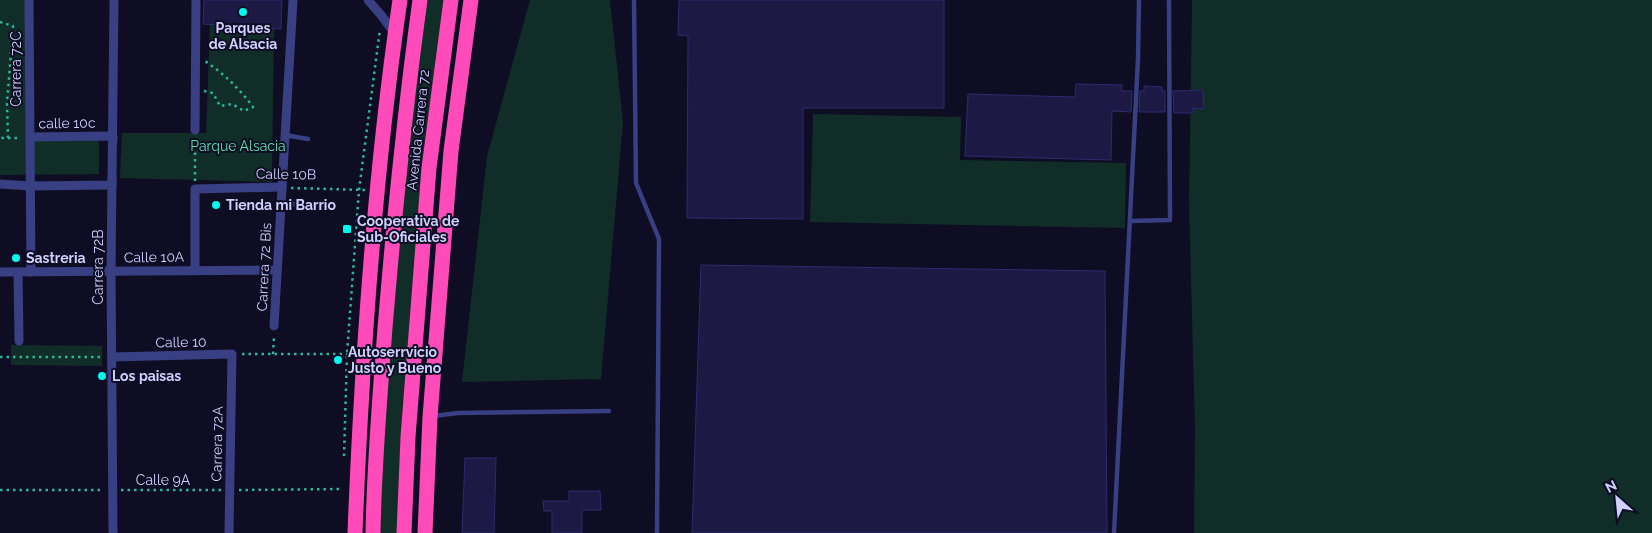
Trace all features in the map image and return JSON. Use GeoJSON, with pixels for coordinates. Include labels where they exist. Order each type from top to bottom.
{"type":"FeatureCollection","features":[{"type":"Feature","properties":{"kind":"highway"},"geometry":{"type":"LineString","coordinates":[[355,533],[363,354],[378,190],[400,0]]}},
{"type":"Feature","properties":{"kind":"highway","name":"Avenida Carrera 72"},"geometry":{"type":"LineString","coordinates":[[373,533],[379,416],[394,217],[406,100],[420,0]]}},
{"type":"Feature","properties":{"kind":"highway","name":"Avenida Carrera 72"},"geometry":{"type":"LineString","coordinates":[[404,533],[408,437],[429,168],[451,0]]}},
{"type":"Feature","properties":{"kind":"highway"},"geometry":{"type":"LineString","coordinates":[[425,533],[430,416],[450,151],[471,0]]}},
{"type":"Feature","properties":{"kind":"highway"},"geometry":{"type":"LineString","coordinates":[[447,26],[461,64]]}},
{"type":"Feature","properties":{"kind":"highway"},"geometry":{"type":"LineString","coordinates":[[372,251],[394,217]]}},
{"type":"Feature","properties":{"kind":"street","name":"Carrera 72C"},"geometry":{"type":"LineString","coordinates":[[29,0],[30,137]]}},
{"type":"Feature","properties":{"kind":"street"},"geometry":{"type":"LineString","coordinates":[[113,136],[114,0]]}},
{"type":"Feature","properties":{"kind":"street"},"geometry":{"type":"LineString","coordinates":[[195,130],[196,0]]}},
{"type":"Feature","properties":{"kind":"street","name":"Carrera 72 Bis"},"geometry":{"type":"LineString","coordinates":[[274,326],[293,0]]}},
{"type":"Feature","properties":{"kind":"street"},"geometry":{"type":"LineString","coordinates":[[368,0],[382,15],[395,34]]}},
{"type":"Feature","properties":{"kind":"street","name":"calle 10c"},"geometry":{"type":"LineString","coordinates":[[30,186],[30,137],[113,136],[112,185]]}},
{"type":"Feature","properties":{"kind":"street"},"geometry":{"type":"LineString","coordinates":[[0,184],[30,186],[112,185]]}},
{"type":"Feature","properties":{"kind":"street","name":"Carrera 72B"},"geometry":{"type":"LineString","coordinates":[[112,185],[114,533]]}},
{"type":"Feature","properties":{"kind":"street"},"geometry":{"type":"LineString","coordinates":[[30,186],[31,272]]}},
{"type":"Feature","properties":{"kind":"street","name":"Calle 10B"},"geometry":{"type":"LineString","coordinates":[[195,189],[282,187]]}},
{"type":"Feature","properties":{"kind":"street"},"geometry":{"type":"LineString","coordinates":[[195,189],[195,270]]}},
{"type":"Feature","properties":{"kind":"street","name":"Calle 10A"},"geometry":{"type":"LineString","coordinates":[[0,272],[277,270]]}},
{"type":"Feature","properties":{"kind":"street"},"geometry":{"type":"LineString","coordinates":[[18,272],[19,340]]}},
{"type":"Feature","properties":{"kind":"street","name":"Calle 10"},"geometry":{"type":"LineString","coordinates":[[112,357],[232,354]]}},
{"type":"Feature","properties":{"kind":"street","name":"Carrera 72A"},"geometry":{"type":"LineString","coordinates":[[229,533],[232,354]]}},
{"type":"Feature","properties":{"kind":"lane"},"geometry":{"type":"LineString","coordinates":[[634,0],[636,183],[658,239],[657,533]]}},
{"type":"Feature","properties":{"kind":"lane"},"geometry":{"type":"LineString","coordinates":[[1114,533],[1138,59],[1139,0]]}},
{"type":"Feature","properties":{"kind":"lane"},"geometry":{"type":"LineString","coordinates":[[1130,221],[1170,220],[1169,0]]}},
{"type":"Feature","properties":{"kind":"lane"},"geometry":{"type":"LineString","coordinates":[[285,135],[308,140]]}},
{"type":"Feature","properties":{"kind":"lane"},"geometry":{"type":"LineString","coordinates":[[281,201],[302,206]]}},
{"type":"Feature","properties":{"kind":"lane"},"geometry":{"type":"LineString","coordinates":[[430,416],[458,413],[609,412]]}},
{"type":"Feature","properties":{"kind":"path"},"geometry":{"type":"LineString","coordinates":[[0,22],[13,26],[7,104],[8,138]]}},
{"type":"Feature","properties":{"kind":"path"},"geometry":{"type":"LineString","coordinates":[[195,90],[213,93],[220,106],[232,104],[244,111],[253,107],[242,91],[196,54]]}},
{"type":"Feature","properties":{"kind":"path"},"geometry":{"type":"LineString","coordinates":[[195,130],[195,189]]}},
{"type":"Feature","properties":{"kind":"path"},"geometry":{"type":"LineString","coordinates":[[0,138],[30,137]]}},
{"type":"Feature","properties":{"kind":"path","name":"Calle 10B"},"geometry":{"type":"LineString","coordinates":[[282,187],[378,190]]}},
{"type":"Feature","properties":{"kind":"path"},"geometry":{"type":"LineString","coordinates":[[273,354],[274,326]]}},
{"type":"Feature","properties":{"kind":"path"},"geometry":{"type":"LineString","coordinates":[[232,354],[363,354]]}},
{"type":"Feature","properties":{"kind":"path"},"geometry":{"type":"LineString","coordinates":[[0,357],[112,357]]}},
{"type":"Feature","properties":{"kind":"path","name":"Calle 9A"},"geometry":{"type":"LineString","coordinates":[[0,490],[357,489]]}},
{"type":"Feature","properties":{"kind":"green space"},"geometry":{"type":"Polygon","coordinates":[[[0,0],[29,0],[30,137],[99,136],[99,174],[0,175],[0,0]]]}},
{"type":"Feature","properties":{"kind":"green space"},"geometry":{"type":"Polygon","coordinates":[[[425,0],[446,0],[425,136],[400,449],[397,533],[379,533],[386,392],[407,139],[425,0]]]}},
{"type":"Feature","properties":{"kind":"green space"},"geometry":{"type":"Polygon","coordinates":[[[530,0],[610,0],[623,122],[601,379],[462,382],[487,156],[530,0]]]}},
{"type":"Feature","properties":{"kind":"green space"},"geometry":{"type":"Polygon","coordinates":[[[1192,0],[1652,0],[1652,533],[1194,533],[1195,428],[1189,205],[1192,0]]]}},
{"type":"Feature","properties":{"kind":"green space","name":"Parque Alsacia"},"geometry":{"type":"Polygon","coordinates":[[[210,25],[274,28],[272,182],[120,178],[122,133],[206,133],[210,25]]]}},
{"type":"Feature","properties":{"kind":"green space"},"geometry":{"type":"Polygon","coordinates":[[[813,114],[961,117],[960,160],[1126,163],[1125,228],[810,222],[813,114]]]}},
{"type":"Feature","properties":{"kind":"green space"},"geometry":{"type":"Polygon","coordinates":[[[11,345],[102,346],[102,366],[11,365],[11,345]]]}},
{"type":"Feature","properties":{"kind":"building","name":"Parques de Alsacia"},"geometry":{"type":"Polygon","coordinates":[[[204,0],[282,0],[281,29],[203,24],[204,0]]]}},
{"type":"Feature","properties":{"kind":"building"},"geometry":{"type":"Polygon","coordinates":[[[679,0],[944,0],[944,108],[803,108],[803,219],[687,218],[688,36],[678,35],[679,0]]]}},
{"type":"Feature","properties":{"kind":"building"},"geometry":{"type":"Polygon","coordinates":[[[1076,84],[1122,85],[1122,91],[1132,91],[1131,112],[1112,111],[1111,160],[965,156],[968,94],[1075,97],[1076,84]]]}},
{"type":"Feature","properties":{"kind":"building"},"geometry":{"type":"Polygon","coordinates":[[[1144,86],[1162,87],[1162,91],[1165,91],[1165,112],[1139,112],[1140,91],[1144,91],[1144,86]]]}},
{"type":"Feature","properties":{"kind":"building"},"geometry":{"type":"Polygon","coordinates":[[[1203,90],[1204,109],[1193,108],[1193,113],[1174,113],[1173,91],[1203,90]]]}},
{"type":"Feature","properties":{"kind":"building"},"geometry":{"type":"Polygon","coordinates":[[[701,265],[1105,271],[1107,533],[692,533],[701,265]]]}},
{"type":"Feature","properties":{"kind":"building"},"geometry":{"type":"Polygon","coordinates":[[[465,458],[496,458],[494,533],[462,533],[465,458]]]}},
{"type":"Feature","properties":{"kind":"building"},"geometry":{"type":"Polygon","coordinates":[[[569,491],[600,491],[601,510],[582,510],[582,533],[552,533],[552,511],[544,511],[543,501],[569,501],[569,491]]]}},
{"type":"Feature","properties":{"kind":"place","name":"Parques de Alsacia"},"geometry":{"type":"Point","coordinates":[243,12]}},
{"type":"Feature","properties":{"kind":"place","name":"Tienda mi Barrio"},"geometry":{"type":"Point","coordinates":[216,205]}},
{"type":"Feature","properties":{"kind":"place","name":"Cooperativa de Sub-Oficiales"},"geometry":{"type":"Point","coordinates":[347,229]}},
{"type":"Feature","properties":{"kind":"place","name":"Sastreria"},"geometry":{"type":"Point","coordinates":[16,258]}},
{"type":"Feature","properties":{"kind":"place","name":"Autoserrvicio Justo y Bueno"},"geometry":{"type":"Point","coordinates":[338,360]}},
{"type":"Feature","properties":{"kind":"place","name":"Los paisas"},"geometry":{"type":"Point","coordinates":[102,376]}}]}
